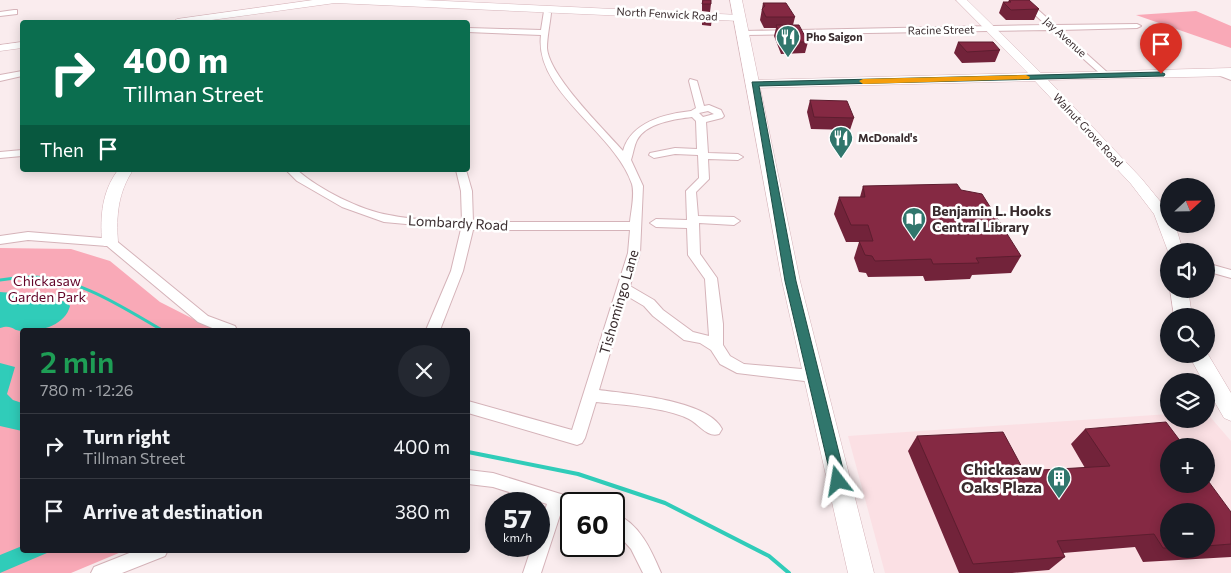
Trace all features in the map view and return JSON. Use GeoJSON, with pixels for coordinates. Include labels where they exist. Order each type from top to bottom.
{"type":"FeatureCollection","features":[{"type":"Feature","properties":{"kind":"main road"},"geometry":{"type":"LineString","coordinates":[[243,13],[244,0]]}},
{"type":"Feature","properties":{"kind":"main road","name":"North Fenwick Road"},"geometry":{"type":"LineString","coordinates":[[192,20],[335,0],[505,6],[740,18]]}},
{"type":"Feature","properties":{"kind":"main road"},"geometry":{"type":"LineString","coordinates":[[736,0],[754,84],[791,281],[861,573]]}},
{"type":"Feature","properties":{"kind":"main road","name":"Walnut Grove Road"},"geometry":{"type":"LineString","coordinates":[[961,0],[1038,77],[1136,181],[1161,212],[1170,230],[1173,243]]}},
{"type":"Feature","properties":{"kind":"main road"},"geometry":{"type":"LineString","coordinates":[[0,48],[20,45]]}},
{"type":"Feature","properties":{"kind":"main road"},"geometry":{"type":"LineString","coordinates":[[754,84],[1106,75],[1228,74]]}},
{"type":"Feature","properties":{"kind":"main road"},"geometry":{"type":"LineString","coordinates":[[110,242],[108,221],[110,201],[118,178],[124,172]]}},
{"type":"Feature","properties":{"kind":"main road"},"geometry":{"type":"LineString","coordinates":[[1203,363],[1231,412]]}},
{"type":"Feature","properties":{"kind":"street","name":"Jay Avenue"},"geometry":{"type":"LineString","coordinates":[[1023,0],[1106,75]]}},
{"type":"Feature","properties":{"kind":"street"},"geometry":{"type":"LineString","coordinates":[[0,14],[14,12]]}},
{"type":"Feature","properties":{"kind":"street","name":"Tishomingo Lane"},"geometry":{"type":"LineString","coordinates":[[470,408],[577,438],[634,253],[638,186],[626,160],[552,73],[544,53],[547,13]]}},
{"type":"Feature","properties":{"kind":"street","name":"Racine Street"},"geometry":{"type":"LineString","coordinates":[[744,33],[1137,26]]}},
{"type":"Feature","properties":{"kind":"street"},"geometry":{"type":"LineString","coordinates":[[470,30],[545,33]]}},
{"type":"Feature","properties":{"kind":"street"},"geometry":{"type":"LineString","coordinates":[[0,78],[20,74]]}},
{"type":"Feature","properties":{"kind":"street"},"geometry":{"type":"LineString","coordinates":[[693,81],[698,104],[704,179],[691,191],[692,244],[694,255],[711,278],[716,324],[716,346]]}},
{"type":"Feature","properties":{"kind":"street"},"geometry":{"type":"LineString","coordinates":[[626,160],[633,138],[648,126],[680,115],[699,114]]}},
{"type":"Feature","properties":{"kind":"street"},"geometry":{"type":"LineString","coordinates":[[654,155],[675,151],[738,157]]}},
{"type":"Feature","properties":{"kind":"street"},"geometry":{"type":"LineString","coordinates":[[0,156],[17,153]]}},
{"type":"Feature","properties":{"kind":"street","name":"Lombardy Road"},"geometry":{"type":"LineString","coordinates":[[293,172],[301,179],[346,205],[388,219],[469,226],[637,226]]}},
{"type":"Feature","properties":{"kind":"street"},"geometry":{"type":"LineString","coordinates":[[435,328],[455,280],[469,226],[468,188],[462,172]]}},
{"type":"Feature","properties":{"kind":"street"},"geometry":{"type":"LineString","coordinates":[[656,223],[734,221]]}},
{"type":"Feature","properties":{"kind":"street"},"geometry":{"type":"LineString","coordinates":[[0,240],[28,236],[110,242],[204,319],[225,328]]}},
{"type":"Feature","properties":{"kind":"street"},"geometry":{"type":"LineString","coordinates":[[1215,270],[1231,274]]}},
{"type":"Feature","properties":{"kind":"street"},"geometry":{"type":"LineString","coordinates":[[623,288],[649,303],[658,313],[690,336],[703,339],[716,346],[725,360],[742,369],[813,376]]}},
{"type":"Feature","properties":{"kind":"street"},"geometry":{"type":"LineString","coordinates":[[592,394],[657,404],[693,414],[714,429]]}},
{"type":"Feature","properties":{"kind":"street"},"geometry":{"type":"LineString","coordinates":[[470,477],[493,480],[560,501]]}},
{"type":"Feature","properties":{"kind":"street"},"geometry":{"type":"LineString","coordinates":[[532,573],[560,511]]}},
{"type":"Feature","properties":{"kind":"street"},"geometry":{"type":"LineString","coordinates":[[625,526],[640,547],[652,573]]}},
{"type":"Feature","properties":{"kind":"street"},"geometry":{"type":"LineString","coordinates":[[100,573],[151,553]]}},
{"type":"Feature","properties":{"kind":"shaded area"},"geometry":{"type":"Polygon","coordinates":[[[0,292],[58,299],[70,306],[63,318],[46,328],[20,328],[20,331],[10,327],[0,328],[0,292]]]}},
{"type":"Feature","properties":{"kind":"shaded area"},"geometry":{"type":"Polygon","coordinates":[[[0,363],[15,367],[7,394],[13,400],[20,402],[20,431],[0,426],[0,363]]]}},
{"type":"Feature","properties":{"kind":"shaded area"},"geometry":{"type":"Polygon","coordinates":[[[1160,415],[1160,428],[1215,428],[1215,422],[1231,441],[1231,573],[885,573],[848,436],[1160,415]]]}},
{"type":"Feature","properties":{"kind":"shaded area"},"geometry":{"type":"Polygon","coordinates":[[[20,547],[20,553],[47,553],[0,573],[0,555],[20,547]]]}},
{"type":"Feature","properties":{"kind":"green space"},"geometry":{"type":"Polygon","coordinates":[[[1196,11],[1231,26],[1231,48],[1136,15],[1196,11]]]}},
{"type":"Feature","properties":{"kind":"green space","name":"Chickasaw Garden Park"},"geometry":{"type":"Polygon","coordinates":[[[0,248],[71,249],[110,261],[160,302],[211,328],[20,328],[20,553],[119,553],[71,573],[0,573],[0,248]]]}},
{"type":"Feature","properties":{"kind":"building"},"geometry":{"type":"Polygon","coordinates":[[[703,0],[711,0],[711,4],[702,4],[703,0]]]}},
{"type":"Feature","properties":{"kind":"building"},"geometry":{"type":"Polygon","coordinates":[[[1009,0],[1029,0],[1039,9],[1011,10],[1003,2],[1011,2],[1009,0]]]}},
{"type":"Feature","properties":{"kind":"building"},"geometry":{"type":"Polygon","coordinates":[[[763,3],[786,3],[795,17],[766,17],[762,9],[765,6],[763,3]]]}},
{"type":"Feature","properties":{"kind":"building"},"geometry":{"type":"Polygon","coordinates":[[[702,14],[711,14],[712,18],[702,18],[702,14]]]}},
{"type":"Feature","properties":{"kind":"building"},"geometry":{"type":"Polygon","coordinates":[[[776,25],[799,25],[808,42],[783,42],[776,25]]]}},
{"type":"Feature","properties":{"kind":"building"},"geometry":{"type":"Polygon","coordinates":[[[958,42],[993,42],[1000,50],[967,52],[958,42]]]}},
{"type":"Feature","properties":{"kind":"building"},"geometry":{"type":"Polygon","coordinates":[[[810,100],[847,101],[854,118],[814,117],[810,100]]]}},
{"type":"Feature","properties":{"kind":"building","name":"Benjamin L. Hooks Central Library"},"geometry":{"type":"Polygon","coordinates":[[[957,184],[961,190],[982,194],[1021,256],[976,258],[979,263],[933,264],[931,259],[875,261],[872,256],[865,255],[859,241],[873,241],[868,225],[851,225],[839,197],[865,197],[863,186],[957,184]]]}},
{"type":"Feature","properties":{"kind":"building","name":"Chickasaw Oaks Plaza"},"geometry":{"type":"Polygon","coordinates":[[[1160,423],[1160,428],[1170,428],[1178,438],[1160,438],[1160,493],[1215,493],[1215,490],[1231,512],[1231,544],[1215,545],[1215,503],[1160,503],[1160,543],[1154,534],[1057,541],[1065,557],[973,564],[917,436],[1003,432],[1024,471],[1110,466],[1085,429],[1160,423]]]}},
{"type":"Feature","properties":{"kind":"waterway"},"geometry":{"type":"LineString","coordinates":[[0,280],[31,277],[66,282],[99,295],[159,328]]}},
{"type":"Feature","properties":{"kind":"waterway"},"geometry":{"type":"LineString","coordinates":[[470,452],[578,474],[665,503],[769,556],[789,573]]}},
{"type":"Feature","properties":{"kind":"slow traffic"},"geometry":{"type":"LineString","coordinates":[[863,81],[1026,77]]}},
{"type":"Feature","properties":{"kind":"place","name":"Pho Saigon"},"geometry":{"type":"Point","coordinates":[788,58]}},
{"type":"Feature","properties":{"kind":"place","name":"McDonald's"},"geometry":{"type":"Point","coordinates":[841,159]}},
{"type":"Feature","properties":{"kind":"place","name":"Benjamin L. Hooks Central Library"},"geometry":{"type":"Point","coordinates":[914,240]}},
{"type":"Feature","properties":{"kind":"place","name":"Chickasaw Oaks Plaza"},"geometry":{"type":"Point","coordinates":[1059,499]}},
{"type":"Feature","properties":{"kind":"route"},"geometry":{"type":"LineString","coordinates":[[838,481],[791,281],[754,84],[1161,74]]}}]}
